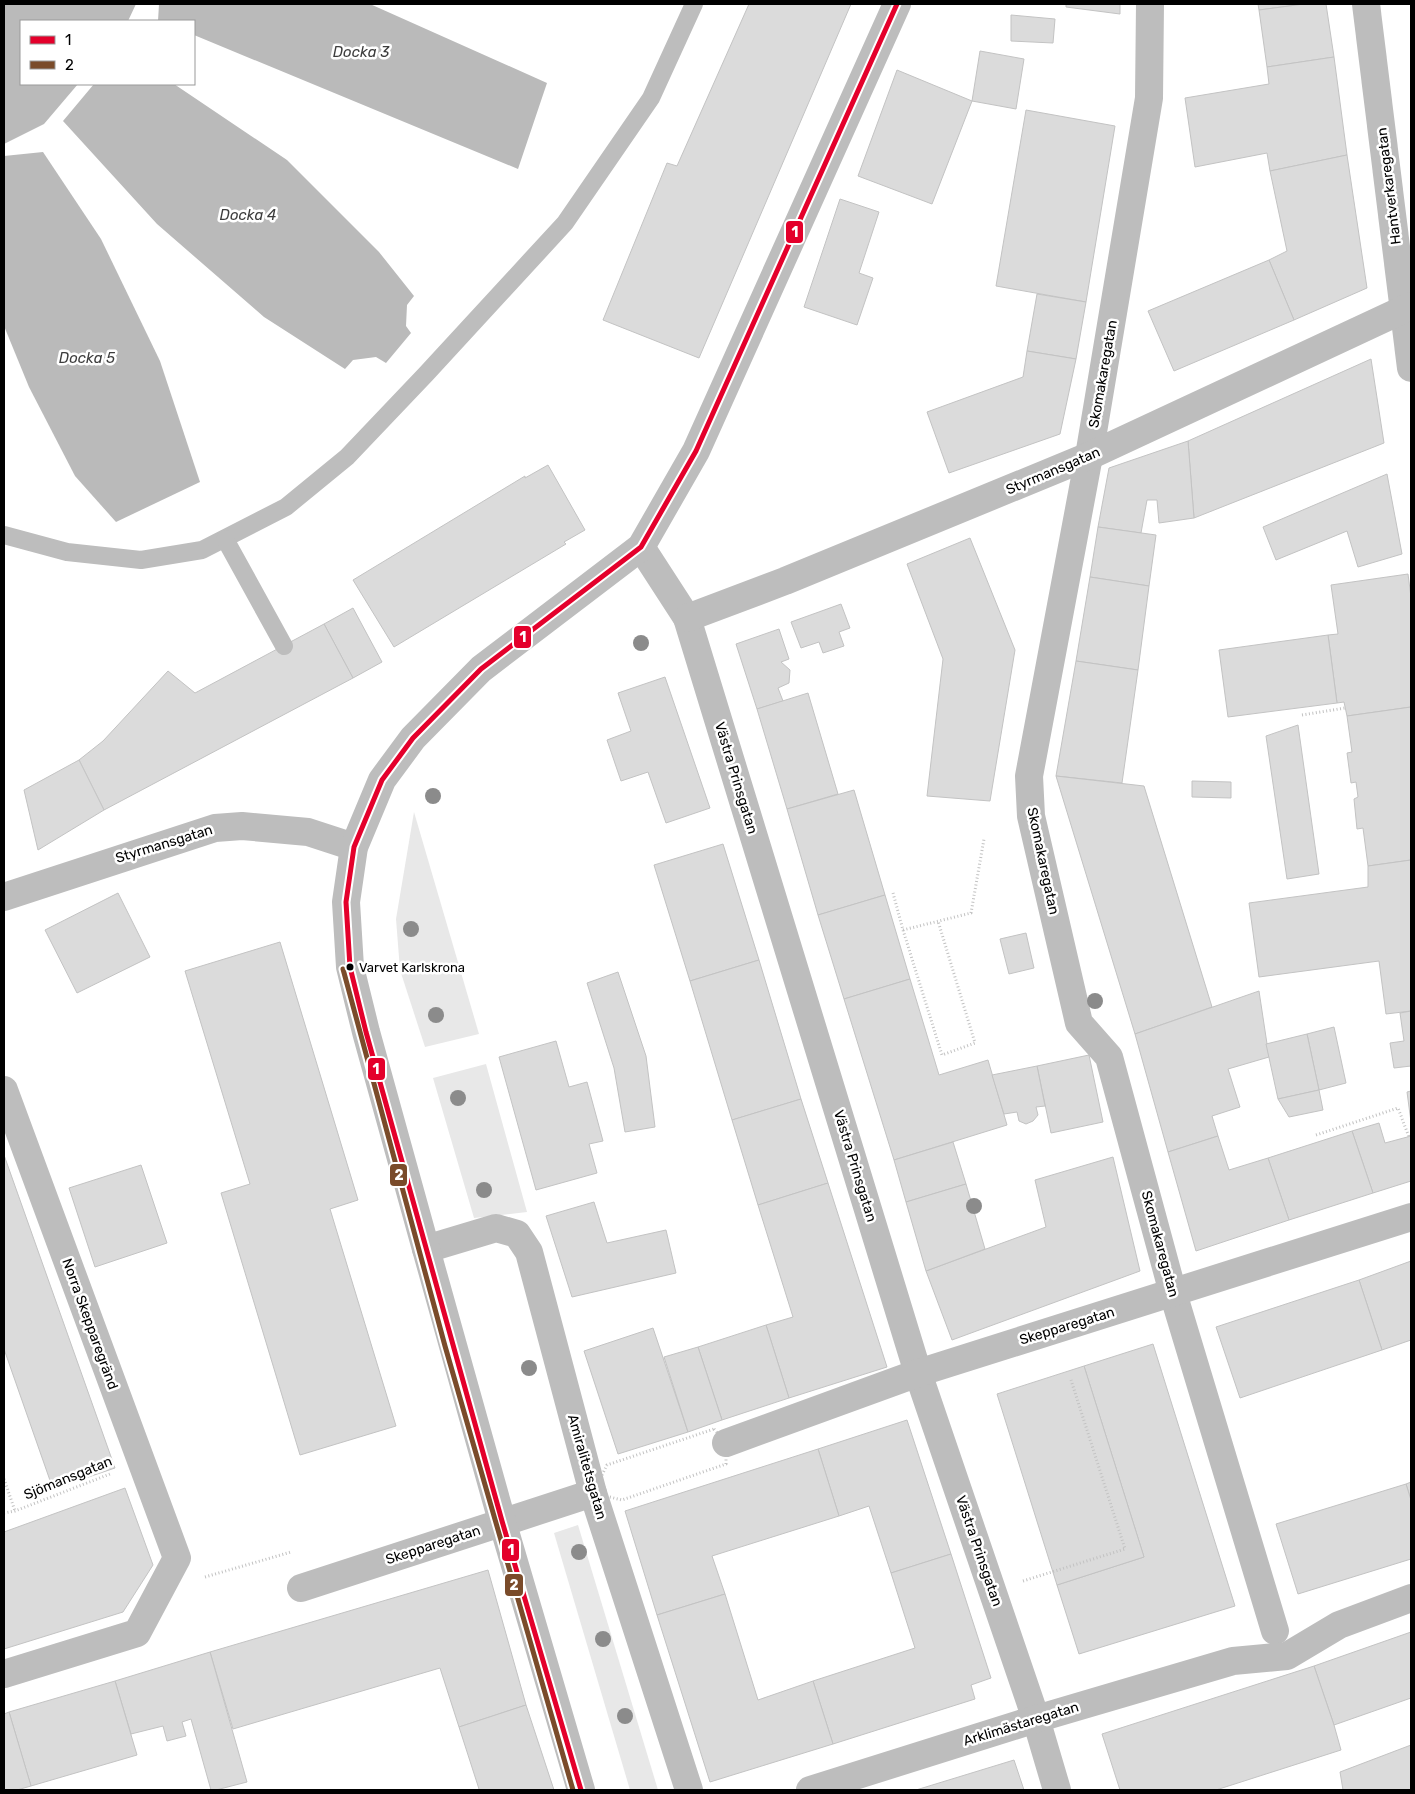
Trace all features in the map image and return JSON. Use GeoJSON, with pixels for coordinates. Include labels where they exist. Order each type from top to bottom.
{"type":"FeatureCollection","features":[{"type":"Feature","properties":{"kind":"street"},"geometry":{"type":"LineString","coordinates":[[581,1790],[502,1521],[366,1032],[350,967],[346,902],[354,847],[382,780],[413,738],[481,669],[641,547],[696,452],[897,4]]}},
{"type":"Feature","properties":{"kind":"street","name":"Skomakaregatan"},"geometry":{"type":"LineString","coordinates":[[1150,4],[1149,98],[1089,456],[1029,776],[1031,816],[1080,1023],[1109,1057],[1173,1293],[1275,1631]]}},
{"type":"Feature","properties":{"kind":"street","name":"Hantverkaregatan"},"geometry":{"type":"LineString","coordinates":[[1366,4],[1407,308],[1411,368]]}},
{"type":"Feature","properties":{"kind":"street","name":"Styrmansgatan"},"geometry":{"type":"LineString","coordinates":[[687,618],[785,581],[1089,456],[1407,308]]}},
{"type":"Feature","properties":{"kind":"street","name":"Västra Prinsgatan"},"geometry":{"type":"LineString","coordinates":[[641,547],[687,618],[918,1373],[1036,1719],[1057,1790]]}},
{"type":"Feature","properties":{"kind":"street","name":"Styrmansgatan"},"geometry":{"type":"LineString","coordinates":[[4,897],[215,828],[242,826],[308,832],[354,847]]}},
{"type":"Feature","properties":{"kind":"street","name":"Norra Skepparegränd"},"geometry":{"type":"LineString","coordinates":[[4,1090],[177,1558],[137,1633],[4,1674]]}},
{"type":"Feature","properties":{"kind":"street","name":"Skepparegatan"},"geometry":{"type":"LineString","coordinates":[[726,1443],[918,1373],[1411,1216]]}},
{"type":"Feature","properties":{"kind":"street","name":"Amiralitetsgatan"},"geometry":{"type":"LineString","coordinates":[[426,1249],[496,1228],[516,1234],[529,1252],[593,1493],[690,1790]]}},
{"type":"Feature","properties":{"kind":"street","name":"Skepparegatan"},"geometry":{"type":"LineString","coordinates":[[301,1588],[502,1521],[593,1493]]}},
{"type":"Feature","properties":{"kind":"street","name":"Arklimästaregatan"},"geometry":{"type":"LineString","coordinates":[[810,1790],[1036,1719],[1233,1661],[1287,1656],[1339,1625],[1411,1598]]}},
{"type":"Feature","properties":{"kind":"street","name":"Arklimästaregatan"},"geometry":{"type":"LineString","coordinates":[[1233,1661],[1275,1631],[1339,1625]]}},
{"type":"Feature","properties":{"kind":"lane"},"geometry":{"type":"LineString","coordinates":[[4,536],[67,552],[141,560],[202,550],[286,507],[347,457],[565,223],[651,98],[694,4]]}},
{"type":"Feature","properties":{"kind":"lane"},"geometry":{"type":"LineString","coordinates":[[225,539],[284,646]]}},
{"type":"Feature","properties":{"kind":"path"},"geometry":{"type":"LineString","coordinates":[[1302,715],[1345,708]]}},
{"type":"Feature","properties":{"kind":"path"},"geometry":{"type":"LineString","coordinates":[[903,930],[971,913],[984,839]]}},
{"type":"Feature","properties":{"kind":"path"},"geometry":{"type":"LineString","coordinates":[[893,893],[942,1055],[976,1043],[938,921]]}},
{"type":"Feature","properties":{"kind":"path"},"geometry":{"type":"LineString","coordinates":[[1316,1135],[1398,1108],[1409,1137]]}},
{"type":"Feature","properties":{"kind":"path"},"geometry":{"type":"LineString","coordinates":[[1053,1572],[1125,1549],[1070,1380]]}},
{"type":"Feature","properties":{"kind":"path"},"geometry":{"type":"LineString","coordinates":[[714,1430],[726,1443],[726,1464],[622,1500],[593,1493],[607,1465],[714,1430]]}},
{"type":"Feature","properties":{"kind":"path","name":"Sjömansgatan"},"geometry":{"type":"LineString","coordinates":[[4,1514],[141,1462]]}},
{"type":"Feature","properties":{"kind":"path"},"geometry":{"type":"LineString","coordinates":[[4,1479],[16,1511]]}},
{"type":"Feature","properties":{"kind":"path"},"geometry":{"type":"LineString","coordinates":[[222,1574],[291,1552]]}},
{"type":"Feature","properties":{"kind":"shaded area"},"geometry":{"type":"Polygon","coordinates":[[[414,812],[479,1034],[425,1047],[400,970],[396,919],[414,812]]]}},
{"type":"Feature","properties":{"kind":"shaded area"},"geometry":{"type":"Polygon","coordinates":[[[486,1064],[527,1212],[474,1218],[433,1078],[486,1064]]]}},
{"type":"Feature","properties":{"kind":"shaded area"},"geometry":{"type":"Polygon","coordinates":[[[578,1525],[658,1790],[630,1790],[554,1533],[578,1525]]]}},
{"type":"Feature","properties":{"kind":"water"},"geometry":{"type":"Polygon","coordinates":[[[4,4],[136,4],[128,20],[20,20],[20,85],[77,85],[44,124],[4,144],[4,4]]]}},
{"type":"Feature","properties":{"kind":"water","name":"Docka 3"},"geometry":{"type":"Polygon","coordinates":[[[159,4],[370,4],[547,83],[518,169],[195,35],[195,20],[158,20],[159,4]]]}},
{"type":"Feature","properties":{"kind":"water","name":"Docka 4"},"geometry":{"type":"Polygon","coordinates":[[[93,85],[175,85],[287,160],[379,252],[414,296],[407,305],[406,326],[411,333],[386,363],[376,357],[353,360],[345,369],[264,317],[157,224],[63,121],[93,85]]]}},
{"type":"Feature","properties":{"kind":"water","name":"Docka 5"},"geometry":{"type":"Polygon","coordinates":[[[43,152],[101,239],[160,361],[200,482],[116,522],[75,476],[29,387],[4,326],[4,156],[43,152]]]}},
{"type":"Feature","properties":{"kind":"building"},"geometry":{"type":"Polygon","coordinates":[[[749,4],[851,4],[699,358],[603,320],[667,163],[677,166],[749,4]]]}},
{"type":"Feature","properties":{"kind":"building"},"geometry":{"type":"Polygon","coordinates":[[[1066,4],[1120,4],[1120,14],[1066,7],[1066,4]]]}},
{"type":"Feature","properties":{"kind":"building"},"geometry":{"type":"Polygon","coordinates":[[[1258,4],[1304,4],[1259,10],[1258,4]]]}},
{"type":"Feature","properties":{"kind":"building"},"geometry":{"type":"Polygon","coordinates":[[[1304,4],[1326,4],[1334,57],[1267,67],[1259,10],[1304,4]]]}},
{"type":"Feature","properties":{"kind":"building"},"geometry":{"type":"Polygon","coordinates":[[[1011,15],[1055,19],[1053,43],[1011,41],[1011,15]]]}},
{"type":"Feature","properties":{"kind":"building"},"geometry":{"type":"Polygon","coordinates":[[[980,51],[1024,59],[1016,109],[972,101],[980,51]]]}},
{"type":"Feature","properties":{"kind":"building"},"geometry":{"type":"Polygon","coordinates":[[[1334,57],[1347,155],[1270,171],[1267,153],[1195,167],[1185,98],[1269,84],[1267,67],[1334,57]]]}},
{"type":"Feature","properties":{"kind":"building"},"geometry":{"type":"Polygon","coordinates":[[[897,70],[972,101],[932,204],[858,176],[897,70]]]}},
{"type":"Feature","properties":{"kind":"building"},"geometry":{"type":"Polygon","coordinates":[[[1026,110],[1115,126],[1086,302],[996,286],[1026,110]]]}},
{"type":"Feature","properties":{"kind":"building"},"geometry":{"type":"Polygon","coordinates":[[[1347,155],[1367,288],[1294,320],[1269,260],[1287,251],[1270,171],[1347,155]]]}},
{"type":"Feature","properties":{"kind":"building"},"geometry":{"type":"Polygon","coordinates":[[[840,199],[879,212],[859,273],[873,278],[857,325],[804,307],[840,199]]]}},
{"type":"Feature","properties":{"kind":"building"},"geometry":{"type":"Polygon","coordinates":[[[1269,260],[1294,320],[1174,371],[1148,311],[1269,260]]]}},
{"type":"Feature","properties":{"kind":"building"},"geometry":{"type":"Polygon","coordinates":[[[1037,294],[1086,302],[1076,359],[1027,351],[1037,294]]]}},
{"type":"Feature","properties":{"kind":"building"},"geometry":{"type":"Polygon","coordinates":[[[1027,351],[1076,359],[1060,434],[949,473],[927,412],[1023,377],[1027,351]]]}},
{"type":"Feature","properties":{"kind":"building"},"geometry":{"type":"Polygon","coordinates":[[[1371,359],[1384,443],[1194,518],[1188,441],[1371,359]]]}},
{"type":"Feature","properties":{"kind":"building"},"geometry":{"type":"Polygon","coordinates":[[[1188,441],[1194,518],[1159,523],[1157,500],[1147,500],[1141,533],[1098,527],[1109,468],[1188,441]]]}},
{"type":"Feature","properties":{"kind":"building"},"geometry":{"type":"Polygon","coordinates":[[[548,465],[585,530],[564,542],[566,544],[394,647],[353,580],[525,476],[525,478],[548,465]]]}},
{"type":"Feature","properties":{"kind":"building"},"geometry":{"type":"Polygon","coordinates":[[[1387,474],[1402,554],[1358,567],[1347,531],[1276,560],[1263,527],[1387,474]]]}},
{"type":"Feature","properties":{"kind":"building"},"geometry":{"type":"Polygon","coordinates":[[[1098,527],[1156,535],[1149,586],[1090,577],[1098,527]]]}},
{"type":"Feature","properties":{"kind":"building"},"geometry":{"type":"Polygon","coordinates":[[[970,538],[1015,650],[990,801],[927,796],[943,659],[907,564],[970,538]]]}},
{"type":"Feature","properties":{"kind":"building"},"geometry":{"type":"Polygon","coordinates":[[[1408,574],[1411,597],[1411,707],[1347,716],[1344,702],[1337,703],[1328,635],[1338,634],[1331,585],[1408,574]]]}},
{"type":"Feature","properties":{"kind":"building"},"geometry":{"type":"Polygon","coordinates":[[[1090,577],[1149,586],[1138,670],[1076,661],[1090,577]]]}},
{"type":"Feature","properties":{"kind":"building"},"geometry":{"type":"Polygon","coordinates":[[[841,604],[850,628],[839,632],[844,646],[823,653],[819,642],[801,648],[791,622],[841,604]]]}},
{"type":"Feature","properties":{"kind":"building"},"geometry":{"type":"Polygon","coordinates":[[[353,608],[382,662],[353,678],[324,624],[353,608]]]}},
{"type":"Feature","properties":{"kind":"building"},"geometry":{"type":"Polygon","coordinates":[[[324,624],[353,678],[104,810],[79,760],[103,741],[168,671],[195,693],[324,624]]]}},
{"type":"Feature","properties":{"kind":"building"},"geometry":{"type":"Polygon","coordinates":[[[779,629],[789,659],[781,662],[790,670],[789,683],[778,688],[783,701],[757,709],[736,644],[779,629]]]}},
{"type":"Feature","properties":{"kind":"building"},"geometry":{"type":"Polygon","coordinates":[[[1328,635],[1337,703],[1228,717],[1219,650],[1328,635]]]}},
{"type":"Feature","properties":{"kind":"building"},"geometry":{"type":"Polygon","coordinates":[[[1076,661],[1138,670],[1122,783],[1056,776],[1076,661]]]}},
{"type":"Feature","properties":{"kind":"building"},"geometry":{"type":"Polygon","coordinates":[[[665,677],[710,808],[666,823],[648,772],[621,781],[607,740],[631,731],[618,693],[665,677]]]}},
{"type":"Feature","properties":{"kind":"building"},"geometry":{"type":"Polygon","coordinates":[[[808,693],[838,794],[787,809],[757,709],[808,693]]]}},
{"type":"Feature","properties":{"kind":"building"},"geometry":{"type":"Polygon","coordinates":[[[1411,707],[1411,860],[1368,866],[1363,828],[1357,829],[1354,799],[1358,797],[1356,782],[1351,783],[1347,753],[1352,752],[1347,716],[1411,707]]]}},
{"type":"Feature","properties":{"kind":"building"},"geometry":{"type":"Polygon","coordinates":[[[1298,725],[1319,874],[1287,879],[1266,736],[1298,725]]]}},
{"type":"Feature","properties":{"kind":"building"},"geometry":{"type":"Polygon","coordinates":[[[79,760],[104,810],[38,850],[24,790],[79,760]]]}},
{"type":"Feature","properties":{"kind":"building"},"geometry":{"type":"Polygon","coordinates":[[[1056,776],[1144,786],[1212,1007],[1135,1034],[1056,776]]]}},
{"type":"Feature","properties":{"kind":"building"},"geometry":{"type":"Polygon","coordinates":[[[1192,781],[1231,782],[1231,798],[1192,797],[1192,781]]]}},
{"type":"Feature","properties":{"kind":"building"},"geometry":{"type":"Polygon","coordinates":[[[854,790],[885,895],[818,915],[787,809],[854,790]]]}},
{"type":"Feature","properties":{"kind":"building"},"geometry":{"type":"Polygon","coordinates":[[[723,844],[759,960],[690,981],[654,865],[723,844]]]}},
{"type":"Feature","properties":{"kind":"building"},"geometry":{"type":"Polygon","coordinates":[[[1411,860],[1411,1011],[1386,1014],[1379,961],[1259,977],[1249,903],[1368,887],[1368,866],[1411,860]]]}},
{"type":"Feature","properties":{"kind":"building"},"geometry":{"type":"Polygon","coordinates":[[[118,893],[150,957],[77,993],[45,930],[118,893]]]}},
{"type":"Feature","properties":{"kind":"building"},"geometry":{"type":"Polygon","coordinates":[[[885,895],[910,979],[844,999],[818,915],[885,895]]]}},
{"type":"Feature","properties":{"kind":"building"},"geometry":{"type":"Polygon","coordinates":[[[1026,933],[1034,968],[1009,974],[1000,939],[1026,933]]]}},
{"type":"Feature","properties":{"kind":"building"},"geometry":{"type":"Polygon","coordinates":[[[280,942],[358,1200],[330,1209],[396,1426],[300,1455],[221,1193],[250,1184],[185,971],[280,942]]]}},
{"type":"Feature","properties":{"kind":"building"},"geometry":{"type":"Polygon","coordinates":[[[759,960],[801,1099],[732,1120],[690,981],[759,960]]]}},
{"type":"Feature","properties":{"kind":"building"},"geometry":{"type":"Polygon","coordinates":[[[618,972],[646,1056],[655,1127],[625,1132],[614,1068],[587,983],[618,972]]]}},
{"type":"Feature","properties":{"kind":"building"},"geometry":{"type":"Polygon","coordinates":[[[910,979],[939,1075],[988,1060],[1007,1125],[894,1160],[844,999],[910,979]]]}},
{"type":"Feature","properties":{"kind":"building"},"geometry":{"type":"Polygon","coordinates":[[[1259,991],[1269,1057],[1228,1069],[1240,1107],[1212,1116],[1218,1136],[1168,1152],[1135,1034],[1259,991]]]}},
{"type":"Feature","properties":{"kind":"building"},"geometry":{"type":"Polygon","coordinates":[[[1411,1011],[1411,1066],[1394,1068],[1390,1043],[1404,1041],[1400,1013],[1411,1011]]]}},
{"type":"Feature","properties":{"kind":"building"},"geometry":{"type":"Polygon","coordinates":[[[1334,1027],[1346,1083],[1319,1090],[1307,1034],[1334,1027]]]}},
{"type":"Feature","properties":{"kind":"building"},"geometry":{"type":"Polygon","coordinates":[[[1307,1034],[1319,1090],[1278,1099],[1266,1044],[1307,1034]]]}},
{"type":"Feature","properties":{"kind":"building"},"geometry":{"type":"Polygon","coordinates":[[[556,1041],[569,1087],[587,1082],[603,1141],[589,1144],[597,1173],[536,1190],[499,1057],[556,1041]]]}},
{"type":"Feature","properties":{"kind":"building"},"geometry":{"type":"Polygon","coordinates":[[[1089,1055],[1103,1122],[1051,1133],[1037,1066],[1089,1055]]]}},
{"type":"Feature","properties":{"kind":"building"},"geometry":{"type":"Polygon","coordinates":[[[1037,1066],[1045,1106],[1036,1107],[1038,1115],[1033,1121],[1026,1124],[1019,1121],[1017,1112],[1004,1114],[992,1075],[1037,1066]]]}},
{"type":"Feature","properties":{"kind":"building"},"geometry":{"type":"Polygon","coordinates":[[[1319,1090],[1323,1110],[1289,1117],[1278,1099],[1319,1090]]]}},
{"type":"Feature","properties":{"kind":"building"},"geometry":{"type":"Polygon","coordinates":[[[1411,1091],[1411,1122],[1407,1092],[1411,1091]]]}},
{"type":"Feature","properties":{"kind":"building"},"geometry":{"type":"Polygon","coordinates":[[[801,1099],[828,1183],[758,1205],[732,1120],[801,1099]]]}},
{"type":"Feature","properties":{"kind":"building"},"geometry":{"type":"Polygon","coordinates":[[[1379,1123],[1385,1143],[1411,1136],[1411,1181],[1373,1193],[1352,1131],[1379,1123]]]}},
{"type":"Feature","properties":{"kind":"building"},"geometry":{"type":"Polygon","coordinates":[[[1352,1131],[1373,1193],[1289,1220],[1268,1158],[1352,1131]]]}},
{"type":"Feature","properties":{"kind":"building"},"geometry":{"type":"Polygon","coordinates":[[[1218,1136],[1229,1170],[1268,1158],[1289,1220],[1196,1251],[1168,1152],[1218,1136]]]}},
{"type":"Feature","properties":{"kind":"building"},"geometry":{"type":"Polygon","coordinates":[[[953,1142],[966,1184],[906,1202],[894,1160],[953,1142]]]}},
{"type":"Feature","properties":{"kind":"building"},"geometry":{"type":"Polygon","coordinates":[[[4,1155],[115,1468],[53,1489],[4,1349],[4,1155]]]}},
{"type":"Feature","properties":{"kind":"building"},"geometry":{"type":"Polygon","coordinates":[[[1113,1157],[1140,1271],[952,1340],[926,1271],[1046,1227],[1035,1180],[1113,1157]]]}},
{"type":"Feature","properties":{"kind":"building"},"geometry":{"type":"Polygon","coordinates":[[[141,1165],[167,1243],[95,1267],[69,1188],[141,1165]]]}},
{"type":"Feature","properties":{"kind":"building"},"geometry":{"type":"Polygon","coordinates":[[[828,1183],[887,1367],[789,1398],[766,1325],[793,1317],[758,1205],[828,1183]]]}},
{"type":"Feature","properties":{"kind":"building"},"geometry":{"type":"Polygon","coordinates":[[[966,1184],[985,1249],[926,1271],[906,1202],[966,1184]]]}},
{"type":"Feature","properties":{"kind":"building"},"geometry":{"type":"Polygon","coordinates":[[[594,1202],[607,1243],[666,1230],[676,1273],[572,1297],[546,1216],[594,1202]]]}},
{"type":"Feature","properties":{"kind":"building"},"geometry":{"type":"Polygon","coordinates":[[[1411,1261],[1411,1340],[1382,1350],[1359,1280],[1411,1261]]]}},
{"type":"Feature","properties":{"kind":"building"},"geometry":{"type":"Polygon","coordinates":[[[1359,1280],[1382,1350],[1240,1398],[1216,1327],[1359,1280]]]}},
{"type":"Feature","properties":{"kind":"building"},"geometry":{"type":"Polygon","coordinates":[[[766,1325],[789,1398],[722,1420],[698,1347],[766,1325]]]}},
{"type":"Feature","properties":{"kind":"building"},"geometry":{"type":"Polygon","coordinates":[[[653,1328],[688,1432],[618,1454],[584,1351],[653,1328]]]}},
{"type":"Feature","properties":{"kind":"building"},"geometry":{"type":"Polygon","coordinates":[[[1153,1344],[1235,1606],[1079,1654],[1057,1585],[1144,1557],[1084,1366],[1153,1344]]]}},
{"type":"Feature","properties":{"kind":"building"},"geometry":{"type":"Polygon","coordinates":[[[698,1347],[722,1420],[688,1432],[664,1357],[698,1347]]]}},
{"type":"Feature","properties":{"kind":"building"},"geometry":{"type":"Polygon","coordinates":[[[1084,1366],[1144,1557],[1057,1585],[997,1394],[1084,1366]]]}},
{"type":"Feature","properties":{"kind":"building"},"geometry":{"type":"Polygon","coordinates":[[[907,1420],[951,1554],[891,1573],[869,1506],[839,1516],[818,1449],[907,1420]]]}},
{"type":"Feature","properties":{"kind":"building"},"geometry":{"type":"Polygon","coordinates":[[[818,1449],[839,1516],[712,1556],[725,1594],[657,1615],[625,1511],[818,1449]]]}},
{"type":"Feature","properties":{"kind":"building"},"geometry":{"type":"Polygon","coordinates":[[[1411,1482],[1411,1500],[1406,1484],[1411,1482]]]}},
{"type":"Feature","properties":{"kind":"building"},"geometry":{"type":"Polygon","coordinates":[[[1406,1484],[1411,1500],[1411,1559],[1298,1594],[1276,1524],[1406,1484]]]}},
{"type":"Feature","properties":{"kind":"building"},"geometry":{"type":"Polygon","coordinates":[[[125,1488],[153,1565],[123,1612],[4,1649],[4,1532],[125,1488]]]}},
{"type":"Feature","properties":{"kind":"building"},"geometry":{"type":"Polygon","coordinates":[[[951,1554],[991,1678],[971,1685],[975,1699],[833,1744],[813,1681],[915,1648],[891,1573],[951,1554]]]}},
{"type":"Feature","properties":{"kind":"building"},"geometry":{"type":"Polygon","coordinates":[[[488,1570],[526,1705],[459,1727],[440,1668],[233,1729],[210,1652],[488,1570]]]}},
{"type":"Feature","properties":{"kind":"building"},"geometry":{"type":"Polygon","coordinates":[[[725,1594],[758,1700],[813,1681],[833,1744],[710,1782],[657,1615],[725,1594]]]}},
{"type":"Feature","properties":{"kind":"building"},"geometry":{"type":"Polygon","coordinates":[[[1411,1632],[1411,1698],[1334,1725],[1314,1666],[1411,1632]]]}},
{"type":"Feature","properties":{"kind":"building"},"geometry":{"type":"Polygon","coordinates":[[[210,1652],[247,1782],[216,1790],[211,1790],[191,1719],[182,1722],[186,1736],[167,1741],[163,1726],[131,1734],[115,1681],[210,1652]]]}},
{"type":"Feature","properties":{"kind":"building"},"geometry":{"type":"Polygon","coordinates":[[[1314,1666],[1341,1750],[1216,1790],[1120,1790],[1102,1734],[1314,1666]]]}},
{"type":"Feature","properties":{"kind":"building"},"geometry":{"type":"Polygon","coordinates":[[[115,1681],[137,1755],[31,1786],[9,1712],[115,1681]]]}},
{"type":"Feature","properties":{"kind":"building"},"geometry":{"type":"Polygon","coordinates":[[[526,1705],[554,1790],[477,1790],[479,1789],[459,1727],[526,1705]]]}},
{"type":"Feature","properties":{"kind":"building"},"geometry":{"type":"Polygon","coordinates":[[[9,1712],[31,1786],[17,1790],[4,1790],[4,1714],[9,1712]]]}},
{"type":"Feature","properties":{"kind":"building"},"geometry":{"type":"Polygon","coordinates":[[[1411,1745],[1411,1790],[1343,1790],[1340,1772],[1411,1745]]]}},
{"type":"Feature","properties":{"kind":"building"},"geometry":{"type":"Polygon","coordinates":[[[1014,1760],[1024,1790],[916,1790],[1014,1760]]]}},
{"type":"Feature","properties":{"kind":"transit line","name":"1"},"geometry":{"type":"LineString","coordinates":[[581,1790],[502,1521],[366,1032],[350,967],[346,902],[354,847],[382,780],[413,738],[481,669],[641,547],[696,451],[897,4]]}},
{"type":"Feature","properties":{"kind":"transit line","name":"2"},"geometry":{"type":"LineString","coordinates":[[343,969],[445,1346],[573,1790]]}},
{"type":"Feature","properties":{"kind":"place","name":"Varvet Karlskrona"},"geometry":{"type":"Point","coordinates":[350,967]}}]}
